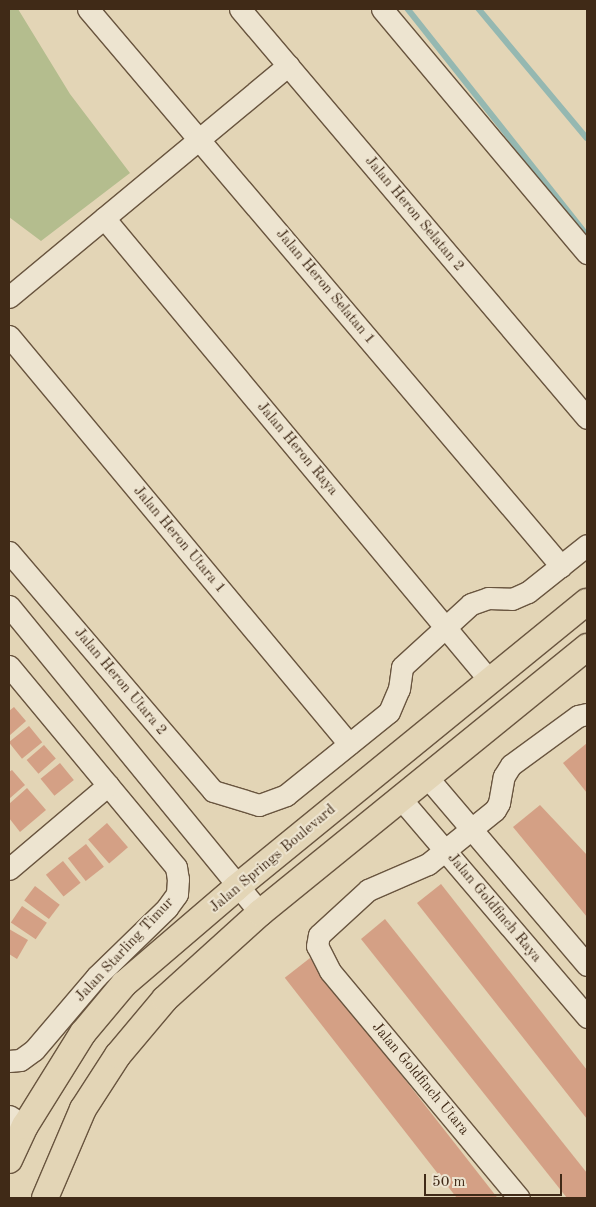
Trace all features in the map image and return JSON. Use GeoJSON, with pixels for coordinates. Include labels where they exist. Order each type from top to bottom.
{"type":"FeatureCollection","features":[{"type":"Feature","properties":{"kind":"main road","name":"Jalan Springs Boulevard"},"geometry":{"type":"LineString","coordinates":[[10,1155],[17,1121],[83,1033],[124,984],[237,887],[587,602]]}},
{"type":"Feature","properties":{"kind":"main road"},"geometry":{"type":"LineString","coordinates":[[45,1198],[82,1110],[118,1055],[165,999],[260,913],[587,647]]}},
{"type":"Feature","properties":{"kind":"street","name":"Jalan Heron Selatan 1"},"geometry":{"type":"LineString","coordinates":[[88,9],[561,566]]}},
{"type":"Feature","properties":{"kind":"street","name":"Jalan Heron Selatan 2"},"geometry":{"type":"LineString","coordinates":[[240,9],[587,418]]}},
{"type":"Feature","properties":{"kind":"street"},"geometry":{"type":"LineString","coordinates":[[382,9],[587,253]]}},
{"type":"Feature","properties":{"kind":"street"},"geometry":{"type":"LineString","coordinates":[[9,296],[288,65]]}},
{"type":"Feature","properties":{"kind":"street","name":"Jalan Heron Raya"},"geometry":{"type":"LineString","coordinates":[[104,218],[490,681]]}},
{"type":"Feature","properties":{"kind":"street","name":"Jalan Heron Utara 1"},"geometry":{"type":"LineString","coordinates":[[9,336],[349,744]]}},
{"type":"Feature","properties":{"kind":"street","name":"Jalan Heron Utara 2"},"geometry":{"type":"LineString","coordinates":[[9,552],[213,791],[239,801],[259,805],[286,795],[388,712],[399,689],[402,667],[471,604],[488,598],[512,599],[528,592],[587,545]]}},
{"type":"Feature","properties":{"kind":"street"},"geometry":{"type":"LineString","coordinates":[[9,606],[260,913]]}},
{"type":"Feature","properties":{"kind":"street"},"geometry":{"type":"LineString","coordinates":[[9,666],[108,785],[10,866]]}},
{"type":"Feature","properties":{"kind":"street"},"geometry":{"type":"LineString","coordinates":[[445,850],[499,803],[504,776],[512,765],[578,716],[587,714]]}},
{"type":"Feature","properties":{"kind":"street"},"geometry":{"type":"LineString","coordinates":[[427,777],[587,965]]}},
{"type":"Feature","properties":{"kind":"street","name":"Jalan Starling Timur"},"geometry":{"type":"LineString","coordinates":[[9,1061],[20,1060],[34,1050],[97,976],[167,908],[177,894],[176,867],[108,785]]}},
{"type":"Feature","properties":{"kind":"street","name":"Jalan Goldfinch Raya"},"geometry":{"type":"LineString","coordinates":[[401,798],[587,1017]]}},
{"type":"Feature","properties":{"kind":"street","name":"Jalan Goldfinch Utara"},"geometry":{"type":"LineString","coordinates":[[445,850],[416,871],[386,880],[368,890],[348,906],[319,935],[317,946],[322,959],[519,1198]]}},
{"type":"Feature","properties":{"kind":"green space"},"geometry":{"type":"Polygon","coordinates":[[[9,9],[18,9],[70,94],[130,173],[41,241],[9,217],[9,9]]]}},
{"type":"Feature","properties":{"kind":"building"},"geometry":{"type":"Polygon","coordinates":[[[14,707],[26,721],[9,736],[9,711],[14,707]]]}},
{"type":"Feature","properties":{"kind":"building"},"geometry":{"type":"Polygon","coordinates":[[[29,726],[42,742],[22,759],[9,742],[29,726]]]}},
{"type":"Feature","properties":{"kind":"building"},"geometry":{"type":"Polygon","coordinates":[[[587,743],[587,793],[563,763],[587,743]]]}},
{"type":"Feature","properties":{"kind":"building"},"geometry":{"type":"Polygon","coordinates":[[[44,745],[56,759],[38,774],[27,760],[44,745]]]}},
{"type":"Feature","properties":{"kind":"building"},"geometry":{"type":"Polygon","coordinates":[[[60,763],[74,780],[54,796],[41,779],[60,763]]]}},
{"type":"Feature","properties":{"kind":"building"},"geometry":{"type":"Polygon","coordinates":[[[12,770],[25,785],[9,799],[9,772],[12,770]]]}},
{"type":"Feature","properties":{"kind":"building"},"geometry":{"type":"Polygon","coordinates":[[[27,788],[46,810],[20,832],[9,818],[9,804],[27,788]]]}},
{"type":"Feature","properties":{"kind":"building"},"geometry":{"type":"Polygon","coordinates":[[[540,805],[587,855],[587,917],[513,827],[540,805]]]}},
{"type":"Feature","properties":{"kind":"building"},"geometry":{"type":"Polygon","coordinates":[[[107,823],[128,847],[109,864],[88,839],[107,823]]]}},
{"type":"Feature","properties":{"kind":"building"},"geometry":{"type":"Polygon","coordinates":[[[86,844],[104,867],[86,881],[68,858],[86,844]]]}},
{"type":"Feature","properties":{"kind":"building"},"geometry":{"type":"Polygon","coordinates":[[[63,861],[81,883],[64,897],[46,875],[63,861]]]}},
{"type":"Feature","properties":{"kind":"building"},"geometry":{"type":"Polygon","coordinates":[[[441,884],[587,1070],[587,1119],[417,903],[441,884]]]}},
{"type":"Feature","properties":{"kind":"building"},"geometry":{"type":"Polygon","coordinates":[[[35,886],[60,905],[49,919],[24,900],[35,886]]]}},
{"type":"Feature","properties":{"kind":"building"},"geometry":{"type":"Polygon","coordinates":[[[22,906],[47,923],[36,939],[11,923],[22,906]]]}},
{"type":"Feature","properties":{"kind":"building"},"geometry":{"type":"Polygon","coordinates":[[[385,919],[587,1173],[587,1198],[567,1198],[361,939],[385,919]]]}},
{"type":"Feature","properties":{"kind":"building"},"geometry":{"type":"Polygon","coordinates":[[[9,929],[28,940],[17,959],[9,954],[9,929]]]}},
{"type":"Feature","properties":{"kind":"building"},"geometry":{"type":"Polygon","coordinates":[[[310,958],[497,1198],[457,1198],[285,978],[310,958]]]}},
{"type":"Feature","properties":{"kind":"waterway"},"geometry":{"type":"LineString","coordinates":[[408,9],[587,235]]}},
{"type":"Feature","properties":{"kind":"waterway"},"geometry":{"type":"LineString","coordinates":[[479,9],[587,138]]}}]}
